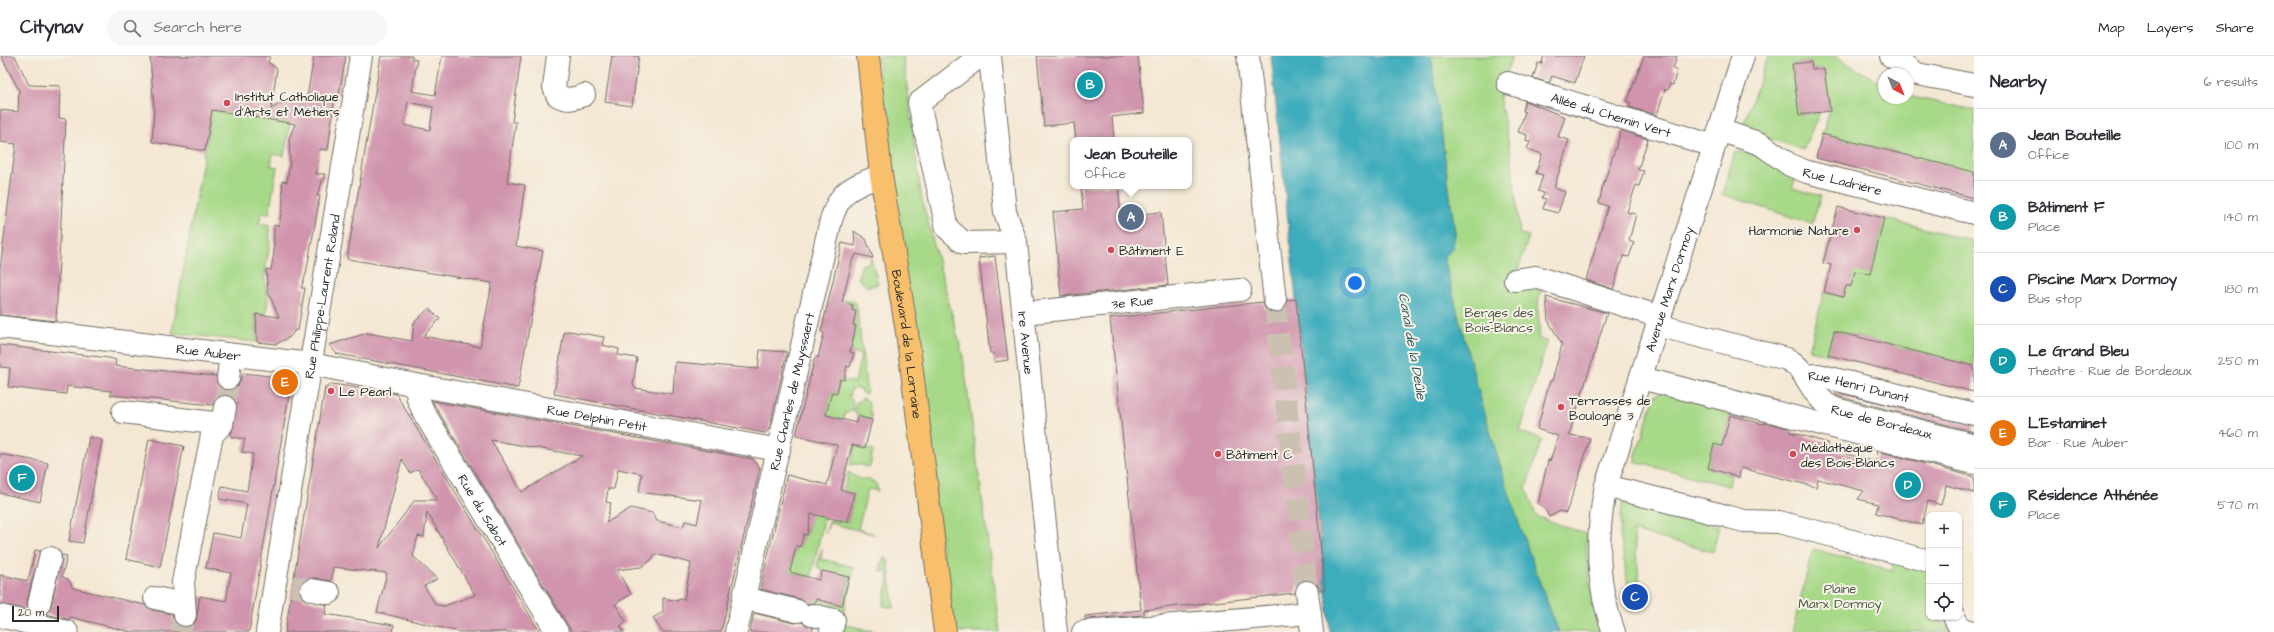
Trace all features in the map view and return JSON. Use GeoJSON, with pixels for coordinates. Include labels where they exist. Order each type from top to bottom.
{"type":"FeatureCollection","features":[{"type":"Feature","properties":{"kind":"main road","name":"Boulevard de la Lorraine"},"geometry":{"type":"LineString","coordinates":[[868,56],[881,175],[906,325],[945,632]]}},
{"type":"Feature","properties":{"kind":"street","name":"Rue Philippe-Laurent Roland"},"geometry":{"type":"LineString","coordinates":[[267,632],[302,588],[312,364],[361,56]]}},
{"type":"Feature","properties":{"kind":"street"},"geometry":{"type":"LineString","coordinates":[[558,56],[554,88],[556,94],[562,98],[572,100],[584,95]]}},
{"type":"Feature","properties":{"kind":"street"},"geometry":{"type":"LineString","coordinates":[[980,56],[919,103],[947,228],[964,243],[1016,242]]}},
{"type":"Feature","properties":{"kind":"street","name":"1re Avenue"},"geometry":{"type":"LineString","coordinates":[[990,56],[1005,212],[1016,242],[1056,632]]}},
{"type":"Feature","properties":{"kind":"street"},"geometry":{"type":"LineString","coordinates":[[1248,56],[1275,301]]}},
{"type":"Feature","properties":{"kind":"street","name":"Avenue Marx Dormoy"},"geometry":{"type":"LineString","coordinates":[[1614,632],[1602,587],[1599,555],[1600,522],[1606,486],[1743,56]]}},
{"type":"Feature","properties":{"kind":"street"},"geometry":{"type":"LineString","coordinates":[[1891,56],[1917,74],[1974,85]]}},
{"type":"Feature","properties":{"kind":"street","name":"Allée du Chemin Vert"},"geometry":{"type":"LineString","coordinates":[[1508,83],[1716,138]]}},
{"type":"Feature","properties":{"kind":"street","name":"Rue Ladrière"},"geometry":{"type":"LineString","coordinates":[[1716,138],[1761,144],[1790,165],[1807,172],[1974,213]]}},
{"type":"Feature","properties":{"kind":"street","name":"Rue Charles de Muyssaert"},"geometry":{"type":"LineString","coordinates":[[736,632],[779,450],[823,226],[844,193],[881,175]]}},
{"type":"Feature","properties":{"kind":"street","name":"Rue Henri Dunant"},"geometry":{"type":"LineString","coordinates":[[1515,280],[1536,277],[1658,321],[1787,359],[1797,365],[1804,376],[1818,375],[1974,414]]}},
{"type":"Feature","properties":{"kind":"street","name":"3e Rue"},"geometry":{"type":"LineString","coordinates":[[1024,313],[1240,290]]}},
{"type":"Feature","properties":{"kind":"street","name":"Rue Auber"},"geometry":{"type":"LineString","coordinates":[[0,327],[312,364],[416,385]]}},
{"type":"Feature","properties":{"kind":"street"},"geometry":{"type":"LineString","coordinates":[[228,378],[231,355]]}},
{"type":"Feature","properties":{"kind":"street","name":"Rue de Bordeaux"},"geometry":{"type":"LineString","coordinates":[[1804,376],[1816,395],[1835,409],[1974,445]]}},
{"type":"Feature","properties":{"kind":"street"},"geometry":{"type":"LineString","coordinates":[[1641,378],[1974,463]]}},
{"type":"Feature","properties":{"kind":"street","name":"Rue Delphin Petit"},"geometry":{"type":"LineString","coordinates":[[416,385],[779,450]]}},
{"type":"Feature","properties":{"kind":"street","name":"Rue du Sabot"},"geometry":{"type":"LineString","coordinates":[[416,385],[418,399],[424,413],[557,632]]}},
{"type":"Feature","properties":{"kind":"street"},"geometry":{"type":"LineString","coordinates":[[123,412],[220,422]]}},
{"type":"Feature","properties":{"kind":"street"},"geometry":{"type":"LineString","coordinates":[[180,430],[220,422]]}},
{"type":"Feature","properties":{"kind":"street"},"geometry":{"type":"LineString","coordinates":[[155,598],[185,609],[183,582],[220,422]]}},
{"type":"Feature","properties":{"kind":"street"},"geometry":{"type":"LineString","coordinates":[[1606,486],[1744,521],[1779,522],[1926,560]]}},
{"type":"Feature","properties":{"kind":"street","name":"Avenue Marx Dormoy"},"geometry":{"type":"LineString","coordinates":[[1600,522],[1619,605],[1628,632]]}},
{"type":"Feature","properties":{"kind":"street"},"geometry":{"type":"LineString","coordinates":[[37,614],[50,558]]}},
{"type":"Feature","properties":{"kind":"street"},"geometry":{"type":"LineString","coordinates":[[1083,632],[1311,623],[1307,592]]}},
{"type":"Feature","properties":{"kind":"street"},"geometry":{"type":"LineString","coordinates":[[744,598],[834,620],[831,632]]}},
{"type":"Feature","properties":{"kind":"street"},"geometry":{"type":"LineString","coordinates":[[0,616],[37,614],[67,632]]}},
{"type":"Feature","properties":{"kind":"street"},"geometry":{"type":"LineString","coordinates":[[1956,620],[1960,628],[1974,632]]}},
{"type":"Feature","properties":{"kind":"green space"},"geometry":{"type":"Polygon","coordinates":[[[877,56],[903,56],[921,195],[963,357],[1000,632],[954,632],[891,191],[877,56]]]}},
{"type":"Feature","properties":{"kind":"green space","name":"Berges des Bois-Blancs"},"geometry":{"type":"Polygon","coordinates":[[[1431,56],[1512,56],[1499,95],[1511,156],[1520,234],[1529,236],[1514,282],[1541,291],[1538,305],[1538,338],[1547,342],[1520,432],[1542,439],[1526,488],[1536,516],[1586,534],[1587,559],[1592,596],[1603,632],[1559,632],[1524,540],[1494,447],[1444,258],[1451,249],[1455,233],[1431,56]]]}},
{"type":"Feature","properties":{"kind":"green space"},"geometry":{"type":"Polygon","coordinates":[[[1768,56],[1835,56],[1878,81],[1878,104],[1914,104],[1914,97],[1974,110],[1974,172],[1822,134],[1830,111],[1824,69],[1812,69],[1811,62],[1792,64],[1799,115],[1820,112],[1803,150],[1742,129],[1768,56]]]}},
{"type":"Feature","properties":{"kind":"green space"},"geometry":{"type":"Polygon","coordinates":[[[212,110],[290,123],[284,156],[273,154],[271,166],[277,167],[269,214],[261,213],[259,224],[270,226],[270,244],[264,279],[268,299],[266,315],[256,314],[257,342],[172,333],[212,110]]]}},
{"type":"Feature","properties":{"kind":"green space"},"geometry":{"type":"Polygon","coordinates":[[[1735,152],[1752,154],[1767,160],[1795,178],[1792,188],[1821,196],[1812,224],[1722,194],[1735,152]]]}},
{"type":"Feature","properties":{"kind":"green space"},"geometry":{"type":"Polygon","coordinates":[[[1884,218],[1974,241],[1974,366],[1834,331],[1828,355],[1809,350],[1824,292],[1843,297],[1846,286],[1851,286],[1851,270],[1870,274],[1884,218]]]}},
{"type":"Feature","properties":{"kind":"green space"},"geometry":{"type":"Polygon","coordinates":[[[871,258],[878,284],[867,287],[858,279],[861,265],[869,263],[871,258]]]}},
{"type":"Feature","properties":{"kind":"green space"},"geometry":{"type":"Polygon","coordinates":[[[846,299],[855,302],[857,307],[867,393],[863,394],[861,390],[855,388],[850,391],[849,397],[853,402],[852,411],[845,413],[843,420],[826,415],[832,392],[837,393],[840,379],[855,383],[861,355],[850,352],[856,326],[853,325],[856,311],[852,310],[853,305],[845,302],[846,299]]]}},
{"type":"Feature","properties":{"kind":"green space"},"geometry":{"type":"Polygon","coordinates":[[[1662,392],[1748,411],[1745,419],[1730,415],[1726,431],[1738,451],[1714,444],[1708,468],[1731,475],[1729,486],[1634,462],[1655,395],[1662,392]]]}},
{"type":"Feature","properties":{"kind":"green space"},"geometry":{"type":"Polygon","coordinates":[[[863,398],[868,401],[872,420],[857,416],[854,411],[856,403],[863,398]]]}},
{"type":"Feature","properties":{"kind":"green space"},"geometry":{"type":"Polygon","coordinates":[[[855,446],[873,450],[870,467],[856,464],[850,465],[855,446]]]}},
{"type":"Feature","properties":{"kind":"green space"},"geometry":{"type":"Polygon","coordinates":[[[848,472],[857,477],[875,482],[877,486],[878,491],[868,489],[858,529],[874,534],[829,523],[825,534],[830,520],[848,522],[854,494],[844,491],[848,472]]]}},
{"type":"Feature","properties":{"kind":"green space"},"geometry":{"type":"Polygon","coordinates":[[[1622,502],[1719,526],[1713,552],[1633,531],[1642,599],[1629,592],[1620,535],[1622,502]]]}},
{"type":"Feature","properties":{"kind":"green space"},"geometry":{"type":"Polygon","coordinates":[[[805,505],[826,510],[811,578],[790,572],[796,546],[800,547],[804,534],[807,534],[810,519],[802,517],[805,505]]]}},
{"type":"Feature","properties":{"kind":"green space"},"geometry":{"type":"Polygon","coordinates":[[[822,548],[821,559],[854,567],[842,620],[813,611],[816,599],[842,606],[849,577],[819,569],[817,566],[822,548]]]}},
{"type":"Feature","properties":{"kind":"green space","name":"Plaine Marx Dormoy"},"geometry":{"type":"Polygon","coordinates":[[[1813,549],[1891,570],[1894,557],[1926,566],[1926,620],[1941,620],[1952,632],[1792,632],[1813,549]]]}},
{"type":"Feature","properties":{"kind":"green space"},"geometry":{"type":"Polygon","coordinates":[[[886,558],[888,560],[894,608],[883,606],[889,579],[888,573],[880,571],[883,559],[886,558]]]}},
{"type":"Feature","properties":{"kind":"green space"},"geometry":{"type":"Polygon","coordinates":[[[842,624],[877,632],[836,632],[842,624]]]}},
{"type":"Feature","properties":{"kind":"water","name":"Canal de la Deûle"},"geometry":{"type":"Polygon","coordinates":[[[1271,56],[1431,56],[1455,233],[1453,247],[1444,258],[1468,353],[1509,494],[1541,586],[1559,632],[1330,632],[1271,56]]]}},
{"type":"Feature","properties":{"kind":"building"},"geometry":{"type":"Polygon","coordinates":[[[1,56],[15,56],[29,85],[60,86],[59,118],[66,119],[56,321],[0,315],[0,269],[16,144],[0,142],[0,110],[18,112],[19,90],[1,56]]]}},
{"type":"Feature","properties":{"kind":"building"},"geometry":{"type":"Polygon","coordinates":[[[150,56],[270,56],[268,62],[277,69],[271,109],[292,97],[307,97],[314,56],[346,56],[339,94],[334,103],[328,150],[320,149],[316,174],[325,174],[317,196],[320,196],[306,274],[301,288],[305,288],[298,330],[295,330],[290,337],[276,344],[257,342],[256,314],[279,317],[268,292],[266,269],[271,270],[274,252],[274,225],[279,226],[283,202],[282,181],[287,182],[290,161],[289,139],[295,124],[212,110],[205,151],[152,142],[154,109],[150,56]]]}},
{"type":"Feature","properties":{"kind":"building"},"geometry":{"type":"Polygon","coordinates":[[[381,56],[412,56],[412,59],[417,60],[412,91],[435,95],[442,56],[521,56],[512,122],[516,122],[507,182],[525,185],[516,246],[543,251],[518,388],[337,354],[329,345],[367,333],[412,341],[414,323],[429,308],[440,319],[423,336],[480,347],[492,283],[347,259],[381,56]],[[408,102],[404,125],[430,130],[433,107],[408,102]]]}},
{"type":"Feature","properties":{"kind":"building"},"geometry":{"type":"Polygon","coordinates":[[[612,56],[639,56],[632,106],[605,102],[612,56]]]}},
{"type":"Feature","properties":{"kind":"building"},"geometry":{"type":"Polygon","coordinates":[[[1037,56],[1138,56],[1144,113],[1112,117],[1114,137],[1076,137],[1074,123],[1044,126],[1037,56]]]}},
{"type":"Feature","properties":{"kind":"building"},"geometry":{"type":"Polygon","coordinates":[[[1544,56],[1584,56],[1575,83],[1552,76],[1549,83],[1533,78],[1538,63],[1541,64],[1544,56]]]}},
{"type":"Feature","properties":{"kind":"building"},"geometry":{"type":"Polygon","coordinates":[[[1644,56],[1677,56],[1673,69],[1677,70],[1673,85],[1670,84],[1668,90],[1665,89],[1657,115],[1629,107],[1631,103],[1627,102],[1644,56]]]}},
{"type":"Feature","properties":{"kind":"building"},"geometry":{"type":"Polygon","coordinates":[[[1811,62],[1812,69],[1824,69],[1830,111],[1799,115],[1792,64],[1811,62]]]}},
{"type":"Feature","properties":{"kind":"building"},"geometry":{"type":"Polygon","coordinates":[[[1525,101],[1565,117],[1558,137],[1569,140],[1554,188],[1565,192],[1558,213],[1543,209],[1546,199],[1542,198],[1544,193],[1538,191],[1543,175],[1536,173],[1542,154],[1527,149],[1530,142],[1526,141],[1527,135],[1518,132],[1525,112],[1523,111],[1525,101]]]}},
{"type":"Feature","properties":{"kind":"building"},"geometry":{"type":"Polygon","coordinates":[[[1621,131],[1648,139],[1638,170],[1644,171],[1639,186],[1636,185],[1627,212],[1636,214],[1629,241],[1634,243],[1629,257],[1623,256],[1613,289],[1586,280],[1608,206],[1599,203],[1602,189],[1621,131]]]}},
{"type":"Feature","properties":{"kind":"building"},"geometry":{"type":"Polygon","coordinates":[[[1822,134],[1974,172],[1974,198],[1816,158],[1822,134]]]}},
{"type":"Feature","properties":{"kind":"building","name":"Bâtiment E"},"geometry":{"type":"Polygon","coordinates":[[[1081,189],[1118,189],[1121,216],[1161,212],[1168,285],[1061,296],[1053,212],[1083,209],[1081,189]]]}},
{"type":"Feature","properties":{"kind":"building","name":"Harmonie Nature"},"geometry":{"type":"Polygon","coordinates":[[[1838,207],[1884,218],[1870,274],[1855,271],[1851,286],[1846,286],[1843,297],[1824,292],[1831,265],[1823,263],[1838,207]]]}},
{"type":"Feature","properties":{"kind":"building"},"geometry":{"type":"Polygon","coordinates":[[[854,231],[866,239],[873,258],[856,254],[855,258],[853,258],[842,302],[853,305],[852,310],[856,311],[853,325],[856,326],[850,352],[854,353],[850,367],[847,366],[844,380],[840,379],[837,393],[832,392],[826,415],[856,423],[857,416],[872,420],[865,448],[852,445],[841,490],[854,493],[848,522],[811,514],[807,535],[804,534],[800,547],[796,546],[790,572],[819,580],[822,571],[849,577],[842,606],[816,599],[815,603],[807,604],[800,599],[760,589],[787,475],[827,485],[837,445],[796,435],[815,357],[818,358],[824,333],[821,332],[842,243],[855,246],[854,231]]]}},
{"type":"Feature","properties":{"kind":"building"},"geometry":{"type":"Polygon","coordinates":[[[995,256],[1008,360],[994,362],[993,353],[990,353],[979,258],[995,256]]]}},
{"type":"Feature","properties":{"kind":"building","name":"Terrasses de Boulogne 3"},"geometry":{"type":"Polygon","coordinates":[[[1546,297],[1607,313],[1569,435],[1590,438],[1566,513],[1560,511],[1549,517],[1543,506],[1538,504],[1548,460],[1550,461],[1558,436],[1537,429],[1550,381],[1552,381],[1562,345],[1548,320],[1546,297]]]}},
{"type":"Feature","properties":{"kind":"building","name":"Bâtiment C"},"geometry":{"type":"Polygon","coordinates":[[[1296,299],[1325,590],[1319,590],[1317,584],[1306,580],[1299,582],[1295,593],[1144,610],[1144,615],[1085,619],[1085,616],[1141,610],[1110,318],[1263,302],[1265,309],[1276,313],[1283,311],[1287,300],[1296,299]]]}},
{"type":"Feature","properties":{"kind":"building"},"geometry":{"type":"Polygon","coordinates":[[[569,331],[604,337],[602,345],[619,349],[618,355],[637,358],[633,385],[635,388],[673,394],[675,362],[758,369],[760,350],[787,352],[769,430],[765,433],[554,394],[564,332],[569,331]]]}},
{"type":"Feature","properties":{"kind":"building"},"geometry":{"type":"Polygon","coordinates":[[[1834,331],[1974,366],[1974,392],[1828,355],[1834,331]]]}},
{"type":"Feature","properties":{"kind":"building"},"geometry":{"type":"Polygon","coordinates":[[[0,345],[109,358],[116,360],[115,366],[216,376],[220,388],[227,390],[238,386],[243,373],[286,378],[291,383],[249,632],[131,632],[70,617],[69,620],[46,614],[51,607],[62,555],[67,556],[62,577],[68,579],[73,588],[145,605],[152,610],[172,614],[174,622],[180,626],[192,626],[196,621],[200,596],[226,601],[231,573],[206,568],[213,533],[241,538],[247,504],[219,499],[222,486],[247,491],[253,454],[242,452],[245,439],[231,437],[237,403],[228,395],[221,395],[216,399],[213,405],[110,395],[111,391],[67,386],[66,394],[8,387],[10,368],[0,367],[0,345]]]}},
{"type":"Feature","properties":{"kind":"building"},"geometry":{"type":"Polygon","coordinates":[[[332,384],[396,394],[540,632],[459,632],[377,612],[387,573],[333,567],[331,581],[314,578],[303,582],[300,588],[304,599],[327,605],[325,614],[394,625],[393,632],[285,632],[325,388],[332,384]],[[402,459],[379,548],[415,500],[438,500],[418,469],[410,473],[402,459]],[[427,512],[424,537],[418,536],[413,556],[437,579],[424,586],[436,605],[444,606],[475,595],[427,512]]]}},
{"type":"Feature","properties":{"kind":"building"},"geometry":{"type":"Polygon","coordinates":[[[1836,392],[1974,426],[1974,432],[1840,397],[1836,395],[1836,392]]]}},
{"type":"Feature","properties":{"kind":"building"},"geometry":{"type":"Polygon","coordinates":[[[432,401],[753,459],[760,468],[721,632],[662,632],[653,618],[663,612],[663,598],[678,601],[679,599],[684,600],[691,563],[655,554],[650,561],[641,567],[617,570],[631,594],[615,604],[626,622],[620,626],[624,632],[572,632],[432,401]],[[491,440],[522,492],[582,456],[491,440]],[[618,469],[614,489],[608,489],[606,502],[611,503],[606,523],[631,508],[652,513],[657,521],[683,527],[685,521],[697,524],[702,500],[639,492],[642,474],[618,469]]]}},
{"type":"Feature","properties":{"kind":"building"},"geometry":{"type":"Polygon","coordinates":[[[1730,415],[1763,424],[1768,423],[1788,428],[1790,432],[1828,443],[1826,448],[1875,462],[1878,451],[1974,477],[1974,493],[1946,485],[1941,505],[1928,501],[1922,525],[1876,513],[1878,504],[1858,499],[1864,491],[1818,479],[1816,487],[1741,468],[1739,477],[1708,468],[1714,444],[1722,446],[1730,415]]]}},
{"type":"Feature","properties":{"kind":"building"},"geometry":{"type":"Polygon","coordinates":[[[89,437],[102,440],[83,543],[69,541],[89,437]]]}},
{"type":"Feature","properties":{"kind":"building"},"geometry":{"type":"Polygon","coordinates":[[[149,439],[184,446],[160,567],[126,559],[149,439]]]}},
{"type":"Feature","properties":{"kind":"building"},"geometry":{"type":"Polygon","coordinates":[[[0,454],[48,463],[40,502],[0,493],[0,454]]]}},
{"type":"Feature","properties":{"kind":"building"},"geometry":{"type":"Polygon","coordinates":[[[35,550],[40,551],[27,601],[28,610],[0,604],[0,575],[28,581],[35,550]]]}},
{"type":"Feature","properties":{"kind":"building"},"geometry":{"type":"Polygon","coordinates":[[[754,613],[794,623],[802,622],[813,628],[812,632],[750,632],[754,613]]]}},
{"type":"Feature","properties":{"kind":"tunnel"},"geometry":{"type":"LineString","coordinates":[[1275,301],[1307,592]]}},
{"type":"Feature","properties":{"kind":"tunnel"},"geometry":{"type":"LineString","coordinates":[[225,407],[228,378]]}},
{"type":"Feature","properties":{"kind":"tunnel"},"geometry":{"type":"LineString","coordinates":[[292,586],[312,590]]}},
{"type":"Feature","properties":{"kind":"tunnel"},"geometry":{"type":"LineString","coordinates":[[180,632],[185,615]]}},
{"type":"Feature","properties":{"kind":"place","name":"Bâtiment F"},"geometry":{"type":"Point","coordinates":[1090,85]}},
{"type":"Feature","properties":{"kind":"place","name":"Institut Catholique d'Arts et Métiers"},"geometry":{"type":"Point","coordinates":[227,103]}},
{"type":"Feature","properties":{"kind":"place","name":"Jean Bouteille"},"geometry":{"type":"Point","coordinates":[1131,217]}},
{"type":"Feature","properties":{"kind":"place","name":"Harmonie Nature"},"geometry":{"type":"Point","coordinates":[1857,230]}},
{"type":"Feature","properties":{"kind":"place","name":"Bâtiment E"},"geometry":{"type":"Point","coordinates":[1111,250]}},
{"type":"Feature","properties":{"kind":"place","name":"L'Estaminet"},"geometry":{"type":"Point","coordinates":[285,382]}},
{"type":"Feature","properties":{"kind":"place","name":"Le Pearl"},"geometry":{"type":"Point","coordinates":[331,391]}},
{"type":"Feature","properties":{"kind":"place","name":"Terrasses de Boulogne 3"},"geometry":{"type":"Point","coordinates":[1561,407]}},
{"type":"Feature","properties":{"kind":"place","name":"Bâtiment C"},"geometry":{"type":"Point","coordinates":[1218,454]}},
{"type":"Feature","properties":{"kind":"place","name":"Médiathèque des Bois-Blancs"},"geometry":{"type":"Point","coordinates":[1793,454]}},
{"type":"Feature","properties":{"kind":"place","name":"Résidence Athénée"},"geometry":{"type":"Point","coordinates":[22,478]}},
{"type":"Feature","properties":{"kind":"place","name":"Le Grand Bleu"},"geometry":{"type":"Point","coordinates":[1908,485]}},
{"type":"Feature","properties":{"kind":"place","name":"Piscine Marx Dormoy"},"geometry":{"type":"Point","coordinates":[1635,597]}}]}
